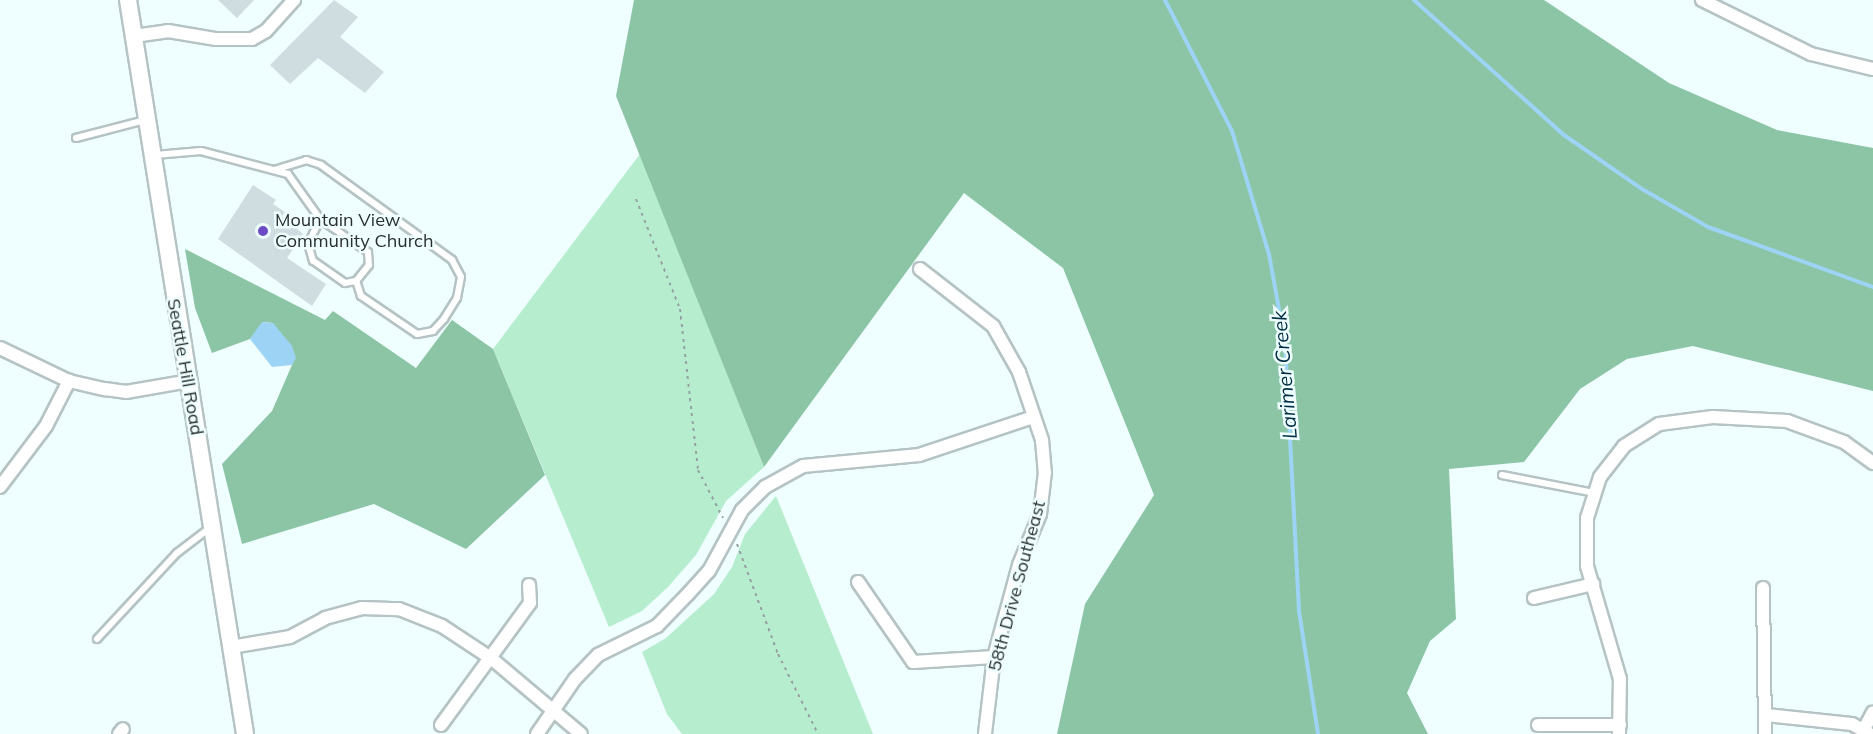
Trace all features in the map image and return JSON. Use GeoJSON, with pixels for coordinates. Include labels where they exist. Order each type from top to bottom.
{"type":"FeatureCollection","features":[{"type":"Feature","properties":{"kind":"main road","name":"Seattle Hill Road"},"geometry":{"type":"LineString","coordinates":[[129,0],[151,155],[190,381],[245,734]]}},
{"type":"Feature","properties":{"kind":"street"},"geometry":{"type":"LineString","coordinates":[[134,36],[168,31],[216,39],[252,39],[266,30],[294,0]]}},
{"type":"Feature","properties":{"kind":"street"},"geometry":{"type":"LineString","coordinates":[[1702,0],[1812,54],[1873,69]]}},
{"type":"Feature","properties":{"kind":"street","name":"58th Drive Southeast"},"geometry":{"type":"LineString","coordinates":[[920,269],[993,326],[1019,372],[1042,441],[1045,472],[1040,514],[1019,565],[994,657],[985,734]]}},
{"type":"Feature","properties":{"kind":"street"},"geometry":{"type":"LineString","coordinates":[[0,348],[69,381],[126,392],[190,381]]}},
{"type":"Feature","properties":{"kind":"street"},"geometry":{"type":"LineString","coordinates":[[0,487],[46,426],[69,381]]}},
{"type":"Feature","properties":{"kind":"street"},"geometry":{"type":"LineString","coordinates":[[537,734],[575,679],[598,655],[657,626],[709,571],[742,510],[765,487],[803,466],[919,455],[1033,417]]}},
{"type":"Feature","properties":{"kind":"street"},"geometry":{"type":"LineString","coordinates":[[1538,725],[1619,729],[1620,679],[1587,566],[1587,518],[1600,477],[1624,446],[1659,424],[1713,417],[1786,421],[1816,429],[1873,463]]}},
{"type":"Feature","properties":{"kind":"street"},"geometry":{"type":"LineString","coordinates":[[858,582],[913,662],[994,657]]}},
{"type":"Feature","properties":{"kind":"street"},"geometry":{"type":"LineString","coordinates":[[1534,598],[1593,584]]}},
{"type":"Feature","properties":{"kind":"street"},"geometry":{"type":"LineString","coordinates":[[441,724],[492,659],[530,603],[529,585]]}},
{"type":"Feature","properties":{"kind":"street"},"geometry":{"type":"LineString","coordinates":[[1763,588],[1765,734]]}},
{"type":"Feature","properties":{"kind":"street"},"geometry":{"type":"LineString","coordinates":[[231,647],[290,637],[325,618],[362,608],[399,609],[442,626],[492,659],[556,709],[581,734]]}},
{"type":"Feature","properties":{"kind":"street"},"geometry":{"type":"LineString","coordinates":[[1766,715],[1820,719],[1866,732],[1873,712]]}},
{"type":"Feature","properties":{"kind":"lane"},"geometry":{"type":"LineString","coordinates":[[76,138],[146,120]]}},
{"type":"Feature","properties":{"kind":"lane"},"geometry":{"type":"LineString","coordinates":[[151,155],[201,151],[288,174],[320,219],[368,252],[369,265],[356,281],[345,284],[313,261],[308,244],[320,219]]}},
{"type":"Feature","properties":{"kind":"lane"},"geometry":{"type":"LineString","coordinates":[[274,170],[306,160],[321,165],[452,260],[461,277],[457,298],[444,319],[433,331],[417,334],[361,296],[356,281]]}},
{"type":"Feature","properties":{"kind":"lane"},"geometry":{"type":"LineString","coordinates":[[1502,475],[1595,493]]}},
{"type":"Feature","properties":{"kind":"lane"},"geometry":{"type":"LineString","coordinates":[[97,639],[177,553],[212,526]]}},
{"type":"Feature","properties":{"kind":"path"},"geometry":{"type":"LineString","coordinates":[[636,199],[682,318],[698,470],[747,561],[778,654],[818,734]]}},
{"type":"Feature","properties":{"kind":"green space"},"geometry":{"type":"Polygon","coordinates":[[[634,0],[1544,0],[1669,83],[1777,130],[1873,148],[1873,391],[1693,346],[1627,359],[1580,389],[1524,462],[1449,469],[1456,619],[1430,641],[1407,693],[1428,734],[1057,734],[1085,604],[1154,495],[1063,268],[964,193],[764,467],[616,96],[634,0]]]}},
{"type":"Feature","properties":{"kind":"green space"},"geometry":{"type":"Polygon","coordinates":[[[640,154],[764,467],[726,501],[696,555],[668,587],[642,611],[609,627],[493,349],[640,154]]]}},
{"type":"Feature","properties":{"kind":"green space"},"geometry":{"type":"Polygon","coordinates":[[[185,249],[325,320],[333,311],[416,368],[452,320],[493,349],[545,475],[466,549],[374,504],[242,544],[222,464],[272,411],[295,358],[273,323],[263,322],[250,339],[212,353],[195,308],[185,249]]]}},
{"type":"Feature","properties":{"kind":"green space"},"geometry":{"type":"Polygon","coordinates":[[[776,496],[873,734],[682,734],[667,714],[642,652],[666,638],[714,594],[732,567],[745,534],[776,496]]]}},
{"type":"Feature","properties":{"kind":"water"},"geometry":{"type":"Polygon","coordinates":[[[262,322],[273,323],[292,346],[296,358],[292,365],[272,367],[250,339],[262,322]]]}},
{"type":"Feature","properties":{"kind":"building"},"geometry":{"type":"Polygon","coordinates":[[[218,0],[254,0],[237,18],[218,0]]]}},
{"type":"Feature","properties":{"kind":"building"},"geometry":{"type":"Polygon","coordinates":[[[334,0],[358,17],[340,37],[384,72],[365,93],[318,58],[290,84],[270,65],[334,0]]]}},
{"type":"Feature","properties":{"kind":"building"},"geometry":{"type":"Polygon","coordinates":[[[253,185],[276,200],[273,204],[285,212],[282,216],[303,234],[287,258],[326,284],[312,306],[218,239],[253,185]]]}},
{"type":"Feature","properties":{"kind":"waterway","name":"Larimer Creek"},"geometry":{"type":"LineString","coordinates":[[1165,0],[1232,131],[1269,254],[1285,343],[1299,611],[1318,734]]}},
{"type":"Feature","properties":{"kind":"waterway"},"geometry":{"type":"LineString","coordinates":[[1414,0],[1564,135],[1642,189],[1708,227],[1873,287]]}},
{"type":"Feature","properties":{"kind":"place","name":"Mountain View Community Church"},"geometry":{"type":"Point","coordinates":[263,231]}}]}
